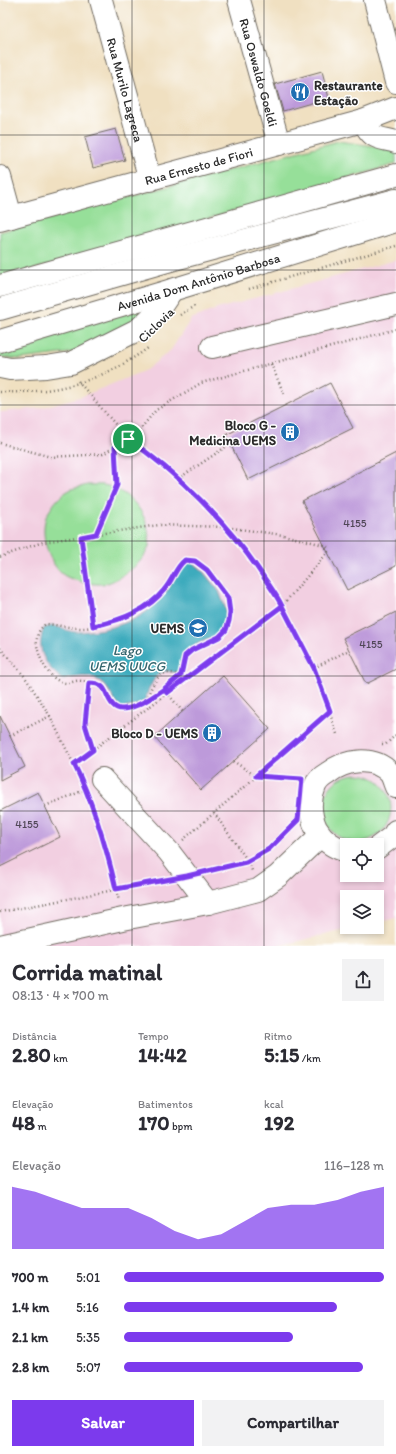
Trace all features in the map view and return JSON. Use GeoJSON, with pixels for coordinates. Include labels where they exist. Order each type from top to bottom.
{"type":"FeatureCollection","features":[{"type":"Feature","properties":{"kind":"main road","name":"Rua Murilo Lagreca"},"geometry":{"type":"LineString","coordinates":[[101,0],[150,180]]}},
{"type":"Feature","properties":{"kind":"main road","name":"Rua Oswaldo Goeldi"},"geometry":{"type":"LineString","coordinates":[[240,0],[279,144]]}},
{"type":"Feature","properties":{"kind":"main road"},"geometry":{"type":"LineString","coordinates":[[375,0],[396,82]]}},
{"type":"Feature","properties":{"kind":"main road","name":"Rua Ernesto de Fiori"},"geometry":{"type":"LineString","coordinates":[[5,219],[363,121],[396,108]]}},
{"type":"Feature","properties":{"kind":"main road"},"geometry":{"type":"LineString","coordinates":[[363,121],[369,133],[376,137],[396,142]]}},
{"type":"Feature","properties":{"kind":"main road"},"geometry":{"type":"LineString","coordinates":[[0,286],[396,175]]}},
{"type":"Feature","properties":{"kind":"main road"},"geometry":{"type":"LineString","coordinates":[[0,177],[5,219]]}},
{"type":"Feature","properties":{"kind":"main road","name":"Avenida Dom Antônio Barbosa"},"geometry":{"type":"LineString","coordinates":[[0,309],[171,260],[396,200]]}},
{"type":"Feature","properties":{"kind":"main road","name":"Avenida Dom Antônio Barbosa"},"geometry":{"type":"LineString","coordinates":[[0,340],[172,290],[396,221]]}},
{"type":"Feature","properties":{"kind":"main road"},"geometry":{"type":"LineString","coordinates":[[0,367],[10,369],[46,367],[71,363],[139,329],[157,312],[172,290]]}},
{"type":"Feature","properties":{"kind":"main road"},"geometry":{"type":"LineString","coordinates":[[212,347],[396,304]]}},
{"type":"Feature","properties":{"kind":"main road"},"geometry":{"type":"LineString","coordinates":[[340,850],[320,836],[312,820],[310,802],[315,785],[323,776],[336,767],[353,762],[367,761],[379,766],[394,777]]}},
{"type":"Feature","properties":{"kind":"main road"},"geometry":{"type":"LineString","coordinates":[[94,784],[169,852],[208,903]]}},
{"type":"Feature","properties":{"kind":"main road"},"geometry":{"type":"LineString","coordinates":[[0,946],[123,919],[208,903],[258,890],[278,876],[320,836]]}},
{"type":"Feature","properties":{"kind":"path"},"geometry":{"type":"LineString","coordinates":[[246,290],[396,246]]}},
{"type":"Feature","properties":{"kind":"path","name":"Ciclovia"},"geometry":{"type":"LineString","coordinates":[[177,318],[190,308],[200,303]]}},
{"type":"Feature","properties":{"kind":"path"},"geometry":{"type":"LineString","coordinates":[[0,443],[51,457],[103,454],[137,433],[156,410],[201,383],[396,329]]}},
{"type":"Feature","properties":{"kind":"path","name":"Ciclovia"},"geometry":{"type":"LineString","coordinates":[[0,392],[38,392],[79,384],[115,369],[148,348]]}},
{"type":"Feature","properties":{"kind":"path"},"geometry":{"type":"LineString","coordinates":[[271,364],[284,394]]}},
{"type":"Feature","properties":{"kind":"path"},"geometry":{"type":"LineString","coordinates":[[79,384],[128,439],[178,479],[225,527],[249,555],[278,597],[314,668],[337,734]]}},
{"type":"Feature","properties":{"kind":"path"},"geometry":{"type":"LineString","coordinates":[[178,479],[230,444]]}},
{"type":"Feature","properties":{"kind":"path"},"geometry":{"type":"LineString","coordinates":[[96,534],[117,485],[115,447]]}},
{"type":"Feature","properties":{"kind":"path"},"geometry":{"type":"LineString","coordinates":[[0,557],[43,542],[159,525],[225,527],[283,535],[328,546]]}},
{"type":"Feature","properties":{"kind":"path"},"geometry":{"type":"LineString","coordinates":[[81,537],[93,626]]}},
{"type":"Feature","properties":{"kind":"path"},"geometry":{"type":"LineString","coordinates":[[74,764],[282,606],[328,552],[324,545]]}},
{"type":"Feature","properties":{"kind":"path"},"geometry":{"type":"LineString","coordinates":[[185,560],[195,561],[207,570],[228,598],[230,613],[226,630],[219,637],[192,650],[185,656],[180,676],[164,689],[149,700],[128,708],[119,709],[113,706],[104,689],[97,683],[89,683],[80,680],[66,683],[55,679],[47,671],[41,660],[37,636],[40,628],[46,624],[84,628],[93,626],[125,618],[153,601],[165,590],[179,564],[185,560]]}},
{"type":"Feature","properties":{"kind":"path"},"geometry":{"type":"LineString","coordinates":[[0,648],[25,677],[50,716],[74,764],[94,784],[106,848],[123,919]]}},
{"type":"Feature","properties":{"kind":"path"},"geometry":{"type":"LineString","coordinates":[[314,668],[349,650]]}},
{"type":"Feature","properties":{"kind":"path"},"geometry":{"type":"LineString","coordinates":[[149,700],[148,695],[157,678],[161,674],[171,672],[180,676]]}},
{"type":"Feature","properties":{"kind":"path"},"geometry":{"type":"LineString","coordinates":[[89,683],[85,724],[93,750]]}},
{"type":"Feature","properties":{"kind":"path"},"geometry":{"type":"LineString","coordinates":[[164,689],[183,712]]}},
{"type":"Feature","properties":{"kind":"path"},"geometry":{"type":"LineString","coordinates":[[169,852],[330,711]]}},
{"type":"Feature","properties":{"kind":"path"},"geometry":{"type":"LineString","coordinates":[[10,736],[50,716]]}},
{"type":"Feature","properties":{"kind":"path"},"geometry":{"type":"LineString","coordinates":[[381,743],[386,744],[396,736]]}},
{"type":"Feature","properties":{"kind":"path"},"geometry":{"type":"LineString","coordinates":[[233,761],[256,776],[302,779],[315,785]]}},
{"type":"Feature","properties":{"kind":"path"},"geometry":{"type":"LineString","coordinates":[[45,806],[94,784]]}},
{"type":"Feature","properties":{"kind":"path"},"geometry":{"type":"LineString","coordinates":[[214,813],[248,861],[258,890]]}},
{"type":"Feature","properties":{"kind":"path"},"geometry":{"type":"LineString","coordinates":[[0,912],[187,876],[248,861],[269,849],[298,820]]}},
{"type":"Feature","properties":{"kind":"shaded area","name":"UEMS"},"geometry":{"type":"Polygon","coordinates":[[[396,260],[396,918],[384,921],[384,890],[340,890],[340,931],[277,946],[0,946],[0,412],[40,408],[83,396],[146,370],[171,350],[191,319],[217,309],[396,260]]]}},
{"type":"Feature","properties":{"kind":"green space"},"geometry":{"type":"Polygon","coordinates":[[[338,141],[395,149],[396,164],[0,279],[0,232],[338,141]]]}},
{"type":"Feature","properties":{"kind":"green space"},"geometry":{"type":"Polygon","coordinates":[[[156,305],[143,318],[77,352],[20,359],[0,357],[0,349],[156,305]]]}},
{"type":"Feature","properties":{"kind":"green space"},"geometry":{"type":"Polygon","coordinates":[[[87,485],[108,486],[129,497],[143,516],[149,535],[147,550],[139,563],[118,578],[104,584],[80,582],[64,576],[56,568],[46,547],[44,524],[49,512],[63,494],[74,488],[87,485]]]}},
{"type":"Feature","properties":{"kind":"green space"},"geometry":{"type":"Polygon","coordinates":[[[350,775],[364,775],[376,780],[385,789],[391,808],[388,821],[381,832],[372,838],[342,838],[333,832],[329,827],[324,815],[324,801],[329,789],[338,780],[350,775]]]}},
{"type":"Feature","properties":{"kind":"water","name":"Lago UEMS UUCG"},"geometry":{"type":"Polygon","coordinates":[[[192,562],[200,568],[219,591],[226,610],[225,625],[219,635],[199,643],[183,654],[178,674],[171,671],[166,671],[157,676],[146,696],[147,700],[134,706],[122,708],[116,702],[105,685],[100,681],[89,677],[76,677],[63,680],[47,664],[41,644],[44,628],[53,626],[77,632],[100,630],[123,624],[154,606],[168,589],[184,563],[192,562]]]}},
{"type":"Feature","properties":{"kind":"building","name":"Restaurante Estação"},"geometry":{"type":"Polygon","coordinates":[[[322,71],[329,98],[283,111],[275,84],[322,71]]]}},
{"type":"Feature","properties":{"kind":"building"},"geometry":{"type":"Polygon","coordinates":[[[116,129],[125,160],[93,168],[85,137],[116,129]]]}},
{"type":"Feature","properties":{"kind":"building","name":"Bloco G - Medicina UEMS"},"geometry":{"type":"Polygon","coordinates":[[[330,383],[353,428],[248,480],[226,435],[330,383]]]}},
{"type":"Feature","properties":{"kind":"building"},"geometry":{"type":"Polygon","coordinates":[[[396,453],[396,566],[347,590],[302,501],[396,453]]]}},
{"type":"Feature","properties":{"kind":"building"},"geometry":{"type":"Polygon","coordinates":[[[396,612],[396,669],[366,684],[343,638],[396,612]]]}},
{"type":"Feature","properties":{"kind":"building","name":"Bloco D - UEMS"},"geometry":{"type":"Polygon","coordinates":[[[223,676],[270,729],[201,790],[154,737],[223,676]]]}},
{"type":"Feature","properties":{"kind":"building"},"geometry":{"type":"Polygon","coordinates":[[[0,716],[25,767],[0,780],[0,716]]]}},
{"type":"Feature","properties":{"kind":"building"},"geometry":{"type":"Polygon","coordinates":[[[38,792],[60,837],[0,867],[0,811],[38,792]]]}},
{"type":"Feature","properties":{"kind":"place","name":"Restaurante Estação"},"geometry":{"type":"Point","coordinates":[300,92]}},
{"type":"Feature","properties":{"kind":"place","name":"Bloco G - Medicina UEMS"},"geometry":{"type":"Point","coordinates":[290,432]}},
{"type":"Feature","properties":{"kind":"place","name":"UEMS"},"geometry":{"type":"Point","coordinates":[198,628]}},
{"type":"Feature","properties":{"kind":"place","name":"Bloco D - UEMS"},"geometry":{"type":"Point","coordinates":[212,733]}},
{"type":"Feature","properties":{"kind":"route"},"geometry":{"type":"LineString","coordinates":[[128,439],[115,447],[117,485],[96,534],[81,537],[93,626],[125,618],[136,612],[153,601],[165,590],[179,564],[185,560],[195,561],[207,570],[228,598],[230,613],[229,621],[226,630],[219,637],[192,650],[185,656],[181,675],[164,689],[167,693],[244,635],[282,606],[314,668],[330,711],[256,776],[302,779],[298,820],[269,849],[246,862],[187,876],[116,889],[106,848],[86,789],[74,764],[93,750],[85,724],[89,683],[97,683],[104,689],[113,706],[119,709],[141,704],[164,689],[167,693],[282,606],[278,597],[249,555],[225,527],[178,479],[128,439]]}}]}
